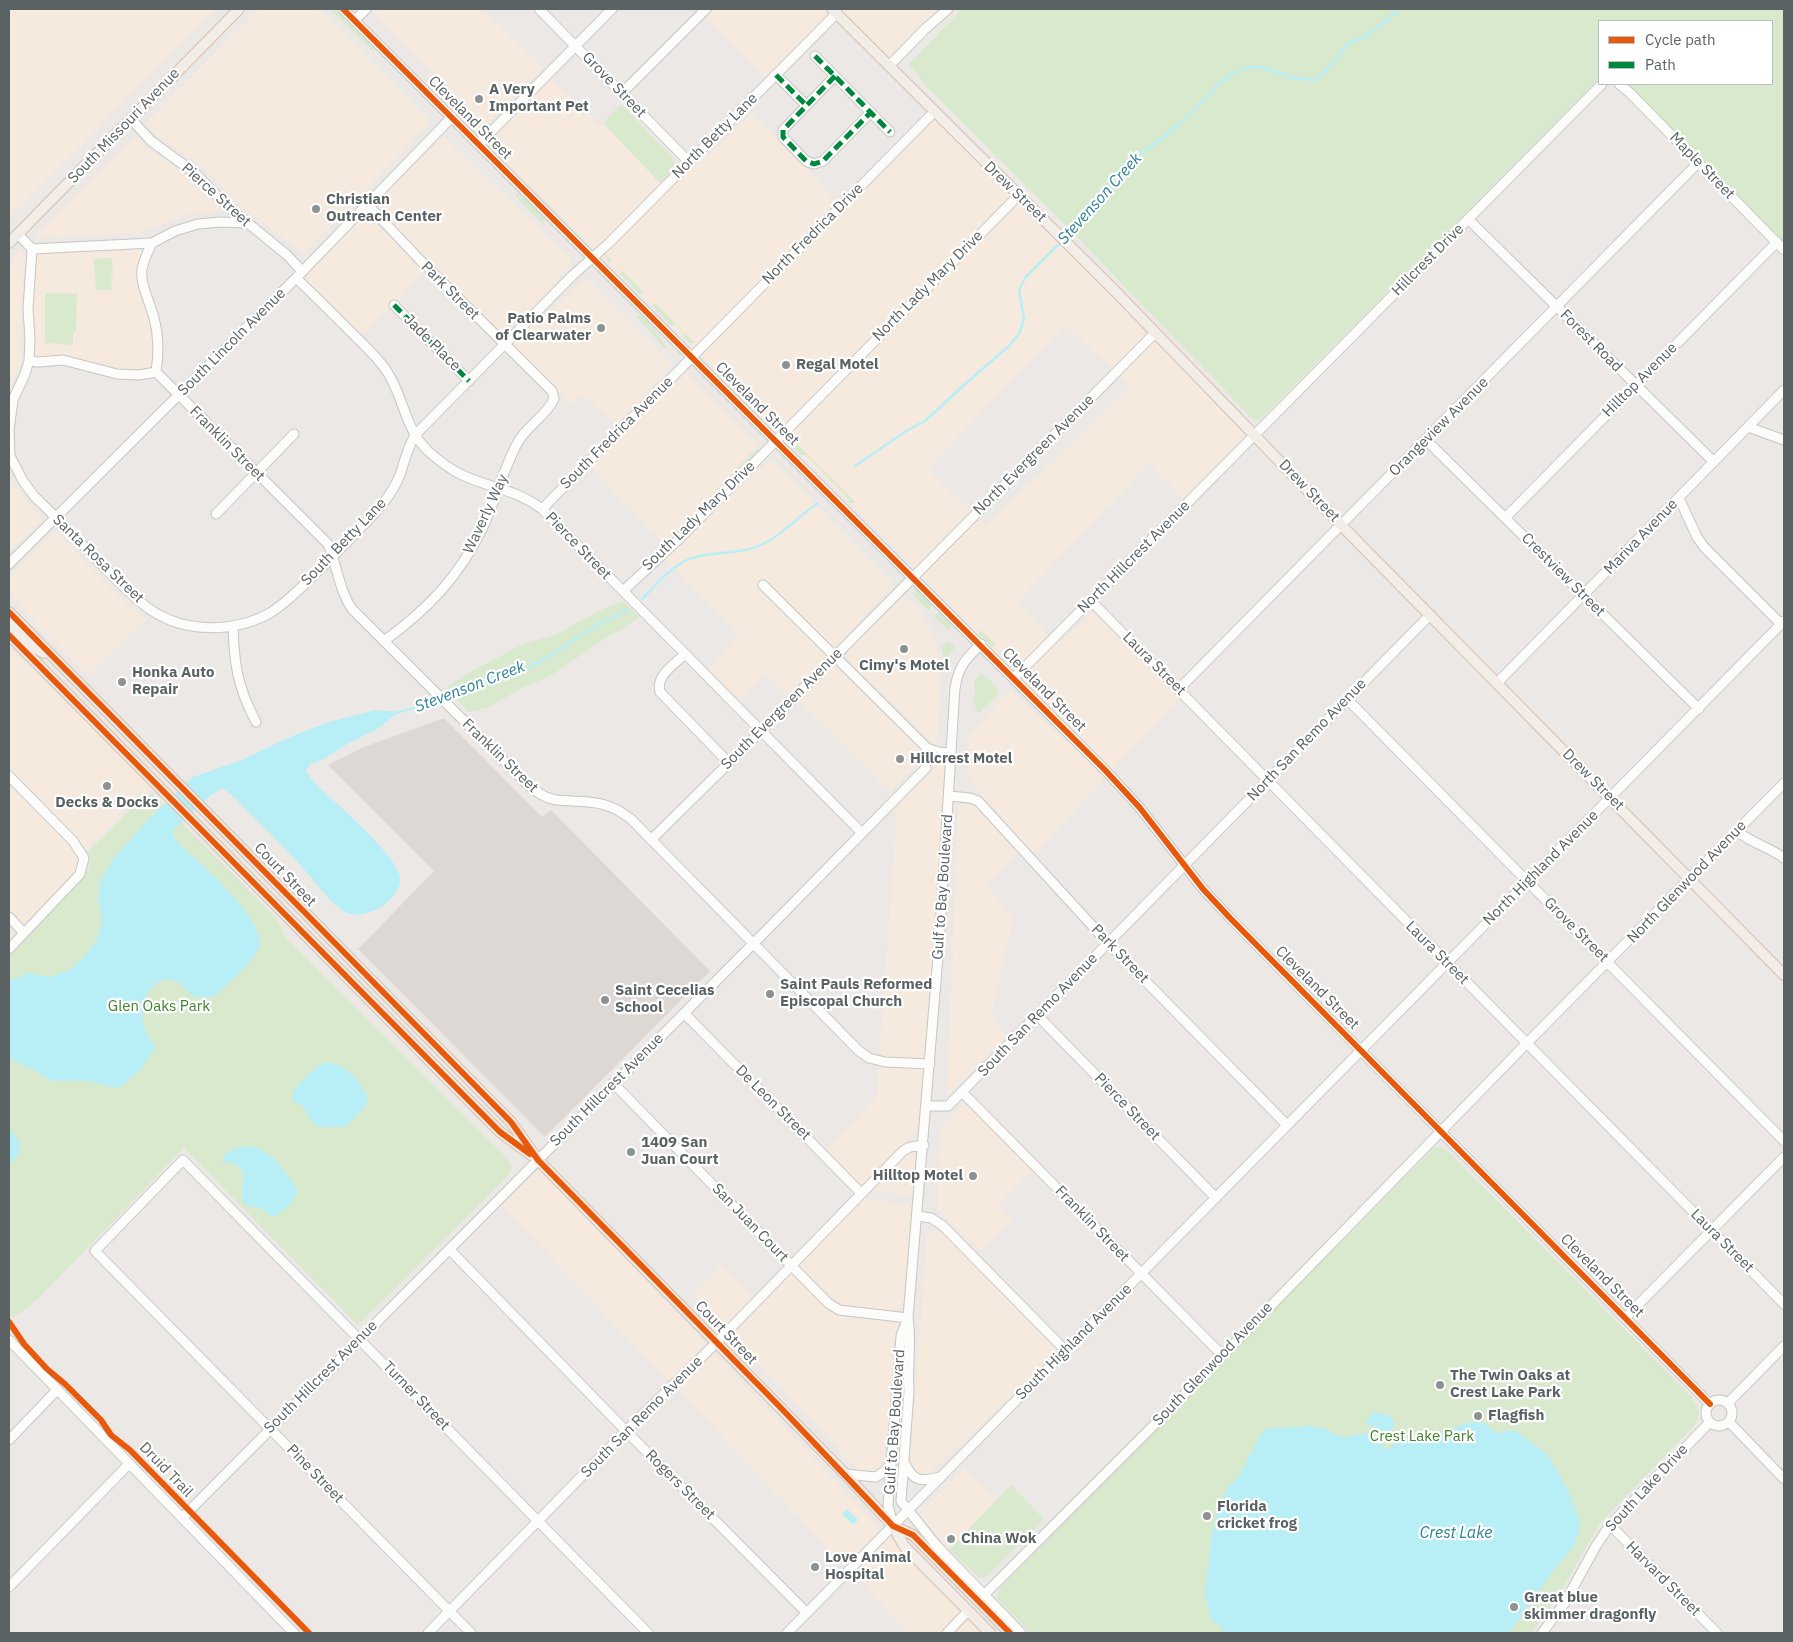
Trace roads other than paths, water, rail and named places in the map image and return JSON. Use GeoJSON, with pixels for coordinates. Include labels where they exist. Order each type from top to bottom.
{"type":"FeatureCollection","features":[{"type":"Feature","properties":{"kind":"main road","name":"South Missouri Avenue"},"geometry":{"type":"LineString","coordinates":[[9,243],[239,9]]}},
{"type":"Feature","properties":{"kind":"main road","name":"Drew Street"},"geometry":{"type":"LineString","coordinates":[[834,11],[1156,333],[1342,526],[1784,975]]}},
{"type":"Feature","properties":{"kind":"main road","name":"Court Street"},"geometry":{"type":"LineString","coordinates":[[9,612],[511,1122],[538,1160]]}},
{"type":"Feature","properties":{"kind":"main road"},"geometry":{"type":"LineString","coordinates":[[9,623],[31,645],[58,661]]}},
{"type":"Feature","properties":{"kind":"main road","name":"Court Street"},"geometry":{"type":"LineString","coordinates":[[9,635],[500,1132],[538,1160],[717,1342],[893,1526]]}},
{"type":"Feature","properties":{"kind":"main road"},"geometry":{"type":"LineString","coordinates":[[893,1526],[913,1535],[1010,1633]]}},
{"type":"Feature","properties":{"kind":"main road","name":"Gulf to Bay Boulevard"},"geometry":{"type":"LineString","coordinates":[[893,1526],[904,1546],[990,1633]]}},
{"type":"Feature","properties":{"kind":"street","name":"Cleveland Street"},"geometry":{"type":"LineString","coordinates":[[343,9],[981,644],[1105,770],[1140,808],[1203,889],[1230,918],[1710,1404]]}},
{"type":"Feature","properties":{"kind":"street"},"geometry":{"type":"LineString","coordinates":[[354,20],[366,9]]}},
{"type":"Feature","properties":{"kind":"street","name":"Grove Street"},"geometry":{"type":"LineString","coordinates":[[539,9],[689,162]]}},
{"type":"Feature","properties":{"kind":"street"},"geometry":{"type":"LineString","coordinates":[[479,144],[612,9]]}},
{"type":"Feature","properties":{"kind":"street"},"geometry":{"type":"LineString","coordinates":[[622,93],[706,9]]}},
{"type":"Feature","properties":{"kind":"street"},"geometry":{"type":"LineString","coordinates":[[889,66],[948,9]]}},
{"type":"Feature","properties":{"kind":"street","name":"North Betty Lane"},"geometry":{"type":"LineString","coordinates":[[593,258],[776,74],[834,11]]}},
{"type":"Feature","properties":{"kind":"street"},"geometry":{"type":"LineString","coordinates":[[815,56],[890,132]]}},
{"type":"Feature","properties":{"kind":"street"},"geometry":{"type":"LineString","coordinates":[[776,74],[806,105]]}},
{"type":"Feature","properties":{"kind":"street"},"geometry":{"type":"LineString","coordinates":[[834,76],[785,127],[783,133],[786,140],[806,161],[814,164],[823,161],[871,112]]}},
{"type":"Feature","properties":{"kind":"street","name":"Hillcrest Drive"},"geometry":{"type":"LineString","coordinates":[[1254,436],[1601,85]]}},
{"type":"Feature","properties":{"kind":"street","name":"Maple Street"},"geometry":{"type":"LineString","coordinates":[[1620,85],[1784,250]]}},
{"type":"Feature","properties":{"kind":"street","name":"North Fredrica Drive"},"geometry":{"type":"LineString","coordinates":[[691,356],[934,112]]}},
{"type":"Feature","properties":{"kind":"street","name":"South Lincoln Avenue"},"geometry":{"type":"LineString","coordinates":[[9,564],[299,274],[452,117]]}},
{"type":"Feature","properties":{"kind":"street","name":"Pierce Street"},"geometry":{"type":"LineString","coordinates":[[131,119],[151,141],[195,173],[246,223],[286,255],[299,274],[386,370],[396,388],[407,420],[415,435],[426,449],[442,463],[459,473],[529,499],[542,509],[862,833]]}},
{"type":"Feature","properties":{"kind":"street","name":"Orangeview Avenue"},"geometry":{"type":"LineString","coordinates":[[1179,690],[1698,163]]}},
{"type":"Feature","properties":{"kind":"street","name":"North Lady Mary Drive"},"geometry":{"type":"LineString","coordinates":[[776,440],[1018,196]]}},
{"type":"Feature","properties":{"kind":"street","name":"Park Street"},"geometry":{"type":"LineString","coordinates":[[366,204],[420,262],[552,391],[554,399]]}},
{"type":"Feature","properties":{"kind":"street","name":"Forest Road"},"geometry":{"type":"LineString","coordinates":[[1468,219],[1714,462]]}},
{"type":"Feature","properties":{"kind":"street"},"geometry":{"type":"LineString","coordinates":[[32,249],[152,243],[175,231],[198,224],[221,222],[246,223]]}},
{"type":"Feature","properties":{"kind":"street"},"geometry":{"type":"LineString","coordinates":[[9,455],[9,430],[13,400],[29,361],[30,339],[28,310],[32,249],[18,234]]}},
{"type":"Feature","properties":{"kind":"street","name":"Hilltop Avenue"},"geometry":{"type":"LineString","coordinates":[[1505,518],[1776,242]]}},
{"type":"Feature","properties":{"kind":"street"},"geometry":{"type":"LineString","coordinates":[[29,361],[63,360],[117,374],[139,375],[156,372],[158,338],[155,320],[143,282],[142,269],[152,243]]}},
{"type":"Feature","properties":{"kind":"street","name":"South Betty Lane"},"geometry":{"type":"LineString","coordinates":[[233,626],[251,621],[270,612],[293,595],[333,556],[386,501],[400,474],[407,447],[415,435],[572,276],[593,258]]}},
{"type":"Feature","properties":{"kind":"street","name":"Jade Place"},"geometry":{"type":"LineString","coordinates":[[394,305],[469,381]]}},
{"type":"Feature","properties":{"kind":"street","name":"North Evergreen Avenue"},"geometry":{"type":"LineString","coordinates":[[913,577],[1156,333]]}},
{"type":"Feature","properties":{"kind":"street","name":"South Fredrica Avenue"},"geometry":{"type":"LineString","coordinates":[[542,509],[691,356]]}},
{"type":"Feature","properties":{"kind":"street","name":"Franklin Street"},"geometry":{"type":"LineString","coordinates":[[156,372],[328,544],[347,601],[352,609],[528,785],[539,794],[552,800],[607,804],[619,810],[631,819],[852,1044],[869,1058],[885,1062],[930,1064]]}},
{"type":"Feature","properties":{"kind":"street","name":"Mariva Avenue"},"geometry":{"type":"LineString","coordinates":[[1497,683],[1784,390]]}},
{"type":"Feature","properties":{"kind":"street","name":"Waverly Way"},"geometry":{"type":"LineString","coordinates":[[384,641],[425,609],[447,585],[467,557],[483,527],[518,441],[550,406],[554,399]]}},
{"type":"Feature","properties":{"kind":"street"},"geometry":{"type":"LineString","coordinates":[[1748,427],[1784,440]]}},
{"type":"Feature","properties":{"kind":"street"},"geometry":{"type":"LineString","coordinates":[[216,514],[294,434]]}},
{"type":"Feature","properties":{"kind":"street","name":"North Hillcrest Avenue"},"geometry":{"type":"LineString","coordinates":[[1014,678],[1254,436]]}},
{"type":"Feature","properties":{"kind":"street","name":"South Lady Mary Drive"},"geometry":{"type":"LineString","coordinates":[[623,591],[678,540],[776,440]]}},
{"type":"Feature","properties":{"kind":"street","name":"Crestview Street"},"geometry":{"type":"LineString","coordinates":[[1426,440],[1699,709]]}},
{"type":"Feature","properties":{"kind":"street","name":"Santa Rosa Street"},"geometry":{"type":"LineString","coordinates":[[9,455],[23,482],[34,496],[133,596],[152,611],[192,626],[210,628],[233,626]]}},
{"type":"Feature","properties":{"kind":"street"},"geometry":{"type":"LineString","coordinates":[[1679,498],[1696,537],[1704,547],[1783,622]]}},
{"type":"Feature","properties":{"kind":"street","name":"South Evergreen Avenue"},"geometry":{"type":"LineString","coordinates":[[651,840],[730,763],[913,577]]}},
{"type":"Feature","properties":{"kind":"street"},"geometry":{"type":"LineString","coordinates":[[763,585],[927,748],[938,752],[951,753]]}},
{"type":"Feature","properties":{"kind":"street","name":"Laura Street"},"geometry":{"type":"LineString","coordinates":[[1092,600],[1784,1304]]}},
{"type":"Feature","properties":{"kind":"street","name":"North San Remo Avenue"},"geometry":{"type":"LineString","coordinates":[[1185,865],[1430,615]]}},
{"type":"Feature","properties":{"kind":"street","name":"North Highland Avenue"},"geometry":{"type":"LineString","coordinates":[[1361,1050],[1783,622]]}},
{"type":"Feature","properties":{"kind":"street"},"geometry":{"type":"LineString","coordinates":[[233,626],[235,667],[238,680],[256,722]]}},
{"type":"Feature","properties":{"kind":"street","name":"Gulf to Bay Boulevard"},"geometry":{"type":"LineString","coordinates":[[908,1511],[901,1501],[911,1335],[908,1318],[927,1106],[955,688],[958,673],[965,660],[981,644]]}},
{"type":"Feature","properties":{"kind":"street"},"geometry":{"type":"LineString","coordinates":[[685,654],[660,679],[658,686],[660,692],[730,763]]}},
{"type":"Feature","properties":{"kind":"street","name":"Grove Street"},"geometry":{"type":"LineString","coordinates":[[1347,699],[1784,1141]]}},
{"type":"Feature","properties":{"kind":"street"},"geometry":{"type":"LineString","coordinates":[[86,713],[98,702]]}},
{"type":"Feature","properties":{"kind":"street","name":"South Hillcrest Avenue"},"geometry":{"type":"LineString","coordinates":[[182,1518],[926,768]]}},
{"type":"Feature","properties":{"kind":"street"},"geometry":{"type":"LineString","coordinates":[[9,776],[72,840],[84,858],[80,874],[9,949]]}},
{"type":"Feature","properties":{"kind":"street","name":"North Glenwood Avenue"},"geometry":{"type":"LineString","coordinates":[[1442,1131],[1784,783]]}},
{"type":"Feature","properties":{"kind":"street","name":"Park Street"},"geometry":{"type":"LineString","coordinates":[[949,796],[970,798],[978,802],[1108,943],[1287,1125]]}},
{"type":"Feature","properties":{"kind":"street"},"geometry":{"type":"LineString","coordinates":[[1737,831],[1748,840],[1784,858]]}},
{"type":"Feature","properties":{"kind":"street","name":"South San Remo Avenue"},"geometry":{"type":"LineString","coordinates":[[927,1106],[948,1106],[1185,865]]}},
{"type":"Feature","properties":{"kind":"street"},"geometry":{"type":"LineString","coordinates":[[9,917],[24,932]]}},
{"type":"Feature","properties":{"kind":"street"},"geometry":{"type":"LineString","coordinates":[[352,982],[363,971]]}},
{"type":"Feature","properties":{"kind":"street","name":"De Leon Street"},"geometry":{"type":"LineString","coordinates":[[684,1013],[861,1193]]}},
{"type":"Feature","properties":{"kind":"street","name":"Pierce Street"},"geometry":{"type":"LineString","coordinates":[[1038,1016],[1216,1198]]}},
{"type":"Feature","properties":{"kind":"street","name":"South Highland Avenue"},"geometry":{"type":"LineString","coordinates":[[787,1633],[1361,1050]]}},
{"type":"Feature","properties":{"kind":"street"},"geometry":{"type":"LineString","coordinates":[[436,1066],[446,1055]]}},
{"type":"Feature","properties":{"kind":"street","name":"San Juan Court"},"geometry":{"type":"LineString","coordinates":[[614,1083],[828,1302],[839,1310],[908,1318]]}},
{"type":"Feature","properties":{"kind":"street","name":"Franklin Street"},"geometry":{"type":"LineString","coordinates":[[962,1092],[1222,1355]]}},
{"type":"Feature","properties":{"kind":"street","name":"South Glenwood Avenue"},"geometry":{"type":"LineString","coordinates":[[984,1595],[1184,1395],[1442,1131]]}},
{"type":"Feature","properties":{"kind":"street","name":"South San Remo Avenue"},"geometry":{"type":"LineString","coordinates":[[428,1633],[626,1431],[717,1342],[903,1151],[913,1146],[924,1145]]}},
{"type":"Feature","properties":{"kind":"street"},"geometry":{"type":"LineString","coordinates":[[1626,1318],[1784,1157]]}},
{"type":"Feature","properties":{"kind":"street","name":"Turner Street"},"geometry":{"type":"LineString","coordinates":[[95,1251],[183,1160],[648,1633]]}},
{"type":"Feature","properties":{"kind":"street"},"geometry":{"type":"LineString","coordinates":[[918,1216],[931,1218],[943,1226],[1066,1350]]}},
{"type":"Feature","properties":{"kind":"street","name":"Rogers Street"},"geometry":{"type":"LineString","coordinates":[[449,1248],[626,1431],[807,1613]]}},
{"type":"Feature","properties":{"kind":"street","name":"Pine Street"},"geometry":{"type":"LineString","coordinates":[[95,1251],[472,1633]]}},
{"type":"Feature","properties":{"kind":"street","name":"Gulf to Bay Boulevard"},"geometry":{"type":"LineString","coordinates":[[893,1526],[888,1505],[901,1336],[908,1318]]}},
{"type":"Feature","properties":{"kind":"street"},"geometry":{"type":"LineString","coordinates":[[9,1340],[294,1633]]}},
{"type":"Feature","properties":{"kind":"street"},"geometry":{"type":"LineString","coordinates":[[1728,1403],[1784,1346]]}},
{"type":"Feature","properties":{"kind":"street"},"geometry":{"type":"LineString","coordinates":[[9,1440],[57,1390]]}},
{"type":"Feature","properties":{"kind":"street"},"geometry":{"type":"LineString","coordinates":[[1716,1400],[1728,1403],[1732,1414],[1729,1422],[1722,1426],[1713,1425],[1706,1411],[1710,1404],[1716,1400]]}},
{"type":"Feature","properties":{"kind":"street","name":"South Lake Drive"},"geometry":{"type":"LineString","coordinates":[[1542,1633],[1564,1604],[1596,1546],[1610,1525],[1710,1422]]}},
{"type":"Feature","properties":{"kind":"street"},"geometry":{"type":"LineString","coordinates":[[1729,1422],[1784,1479]]}},
{"type":"Feature","properties":{"kind":"street"},"geometry":{"type":"LineString","coordinates":[[904,1462],[910,1474],[916,1479],[925,1480],[941,1477]]}},
{"type":"Feature","properties":{"kind":"street"},"geometry":{"type":"LineString","coordinates":[[845,1474],[876,1477],[892,1463]]}},
{"type":"Feature","properties":{"kind":"street"},"geometry":{"type":"LineString","coordinates":[[9,1587],[129,1464]]}},
{"type":"Feature","properties":{"kind":"street"},"geometry":{"type":"LineString","coordinates":[[908,1511],[936,1545],[1021,1633]]}},
{"type":"Feature","properties":{"kind":"street","name":"Harvard Street"},"geometry":{"type":"LineString","coordinates":[[1610,1525],[1717,1633]]}},
{"type":"Feature","properties":{"kind":"street"},"geometry":{"type":"LineString","coordinates":[[947,1633],[968,1611]]}},
{"type":"Feature","properties":{"kind":"water"},"geometry":{"type":"Polygon","coordinates":[[[376,710],[399,712],[377,729],[347,744],[322,760],[310,764],[306,771],[314,782],[376,841],[396,866],[400,876],[400,885],[388,901],[377,909],[359,914],[349,914],[340,909],[276,839],[222,788],[211,795],[174,829],[173,836],[230,893],[254,923],[259,937],[259,948],[252,959],[218,994],[198,997],[174,980],[159,982],[153,986],[145,998],[142,1013],[146,1033],[156,1047],[140,1070],[121,1087],[112,1087],[87,1081],[52,1081],[9,1058],[9,981],[27,973],[51,977],[69,970],[82,959],[97,940],[102,921],[98,897],[100,881],[113,859],[155,813],[193,777],[242,760],[290,737],[329,722],[376,710]]]}},
{"type":"Feature","properties":{"kind":"water"},"geometry":{"type":"Polygon","coordinates":[[[328,1062],[347,1070],[357,1080],[368,1099],[364,1108],[346,1127],[316,1126],[304,1107],[298,1103],[293,1103],[294,1091],[300,1083],[314,1070],[328,1062]]]}},
{"type":"Feature","properties":{"kind":"water"},"geometry":{"type":"Polygon","coordinates":[[[9,1130],[17,1137],[20,1147],[17,1156],[9,1164],[9,1130]]]}},
{"type":"Feature","properties":{"kind":"water"},"geometry":{"type":"Polygon","coordinates":[[[247,1146],[261,1150],[272,1157],[296,1188],[297,1194],[294,1199],[282,1211],[272,1217],[262,1209],[244,1204],[242,1199],[243,1171],[235,1164],[222,1163],[226,1155],[232,1150],[247,1146]]]}},
{"type":"Feature","properties":{"kind":"water"},"geometry":{"type":"Polygon","coordinates":[[[1372,1412],[1390,1415],[1395,1426],[1392,1430],[1386,1432],[1369,1425],[1366,1422],[1372,1412]]]}},
{"type":"Feature","properties":{"kind":"water","name":"Crest Lake"},"geometry":{"type":"Polygon","coordinates":[[[1478,1422],[1486,1424],[1493,1431],[1501,1433],[1509,1430],[1517,1432],[1547,1454],[1559,1473],[1580,1522],[1574,1546],[1555,1568],[1509,1633],[1218,1633],[1222,1631],[1221,1625],[1215,1624],[1210,1617],[1205,1593],[1212,1532],[1222,1498],[1229,1486],[1239,1476],[1261,1434],[1266,1429],[1310,1426],[1323,1428],[1343,1438],[1367,1434],[1371,1435],[1387,1450],[1397,1441],[1430,1431],[1445,1432],[1464,1424],[1478,1422]]]}},
{"type":"Feature","properties":{"kind":"water"},"geometry":{"type":"Polygon","coordinates":[[[847,1509],[858,1520],[853,1525],[842,1514],[847,1509]]]}},
{"type":"Feature","properties":{"kind":"waterway","name":"Stevenson Creek"},"geometry":{"type":"LineString","coordinates":[[1066,237],[1080,224],[1098,196],[1131,160],[1164,137],[1184,120],[1219,84],[1231,75],[1245,68],[1263,67],[1294,78],[1315,80],[1329,67],[1348,44],[1368,35],[1398,9]]}},
{"type":"Feature","properties":{"kind":"waterway","name":"Stevenson Creek"},"geometry":{"type":"LineString","coordinates":[[855,466],[906,431],[925,421],[1009,346],[1019,334],[1024,319],[1019,290],[1025,278],[1062,241]]}},
{"type":"Feature","properties":{"kind":"waterway","name":"Stevenson Creek"},"geometry":{"type":"LineString","coordinates":[[642,599],[679,564],[703,555],[754,548],[777,536],[818,503]]}},
{"type":"Feature","properties":{"kind":"waterway","name":"Stevenson Creek"},"geometry":{"type":"LineString","coordinates":[[444,699],[481,681],[515,673],[545,659],[597,625],[628,609]]}},
{"type":"Feature","properties":{"kind":"waterway","name":"Stevenson Creek"},"geometry":{"type":"LineString","coordinates":[[396,713],[439,701]]}},
{"type":"Feature","properties":{"kind":"place","name":"A Very Important Pet"},"geometry":{"type":"Point","coordinates":[479,99]}},
{"type":"Feature","properties":{"kind":"place","name":"Christian Outreach Center"},"geometry":{"type":"Point","coordinates":[316,209]}},
{"type":"Feature","properties":{"kind":"place","name":"Patio Palms of Clearwater"},"geometry":{"type":"Point","coordinates":[601,328]}},
{"type":"Feature","properties":{"kind":"place","name":"Regal Motel"},"geometry":{"type":"Point","coordinates":[786,365]}},
{"type":"Feature","properties":{"kind":"place","name":"Cimy's Motel"},"geometry":{"type":"Point","coordinates":[904,649]}},
{"type":"Feature","properties":{"kind":"place","name":"Honka Auto Repair"},"geometry":{"type":"Point","coordinates":[122,682]}},
{"type":"Feature","properties":{"kind":"place","name":"Hillcrest Motel"},"geometry":{"type":"Point","coordinates":[900,759]}},
{"type":"Feature","properties":{"kind":"place","name":"Decks & Docks"},"geometry":{"type":"Point","coordinates":[107,786]}},
{"type":"Feature","properties":{"kind":"place","name":"Saint Pauls Reformed Episcopal Church"},"geometry":{"type":"Point","coordinates":[770,994]}},
{"type":"Feature","properties":{"kind":"place","name":"Saint Cecelias School"},"geometry":{"type":"Point","coordinates":[605,1000]}},
{"type":"Feature","properties":{"kind":"place","name":"1409 San Juan Court"},"geometry":{"type":"Point","coordinates":[631,1152]}},
{"type":"Feature","properties":{"kind":"place","name":"Hilltop Motel"},"geometry":{"type":"Point","coordinates":[973,1176]}},
{"type":"Feature","properties":{"kind":"place","name":"The Twin Oaks at Crest Lake Park"},"geometry":{"type":"Point","coordinates":[1440,1385]}},
{"type":"Feature","properties":{"kind":"place","name":"Flagfish"},"geometry":{"type":"Point","coordinates":[1478,1416]}},
{"type":"Feature","properties":{"kind":"place","name":"Florida cricket frog"},"geometry":{"type":"Point","coordinates":[1207,1516]}},
{"type":"Feature","properties":{"kind":"place","name":"China Wok"},"geometry":{"type":"Point","coordinates":[951,1539]}},
{"type":"Feature","properties":{"kind":"place","name":"Love Animal Hospital"},"geometry":{"type":"Point","coordinates":[815,1567]}},
{"type":"Feature","properties":{"kind":"place","name":"Great blue skimmer dragonfly"},"geometry":{"type":"Point","coordinates":[1514,1607]}},
{"type":"Feature","properties":{"kind":"park label","name":"Glen Oaks Park"},"geometry":{"type":"Point","coordinates":[159,1007]}},
{"type":"Feature","properties":{"kind":"park label","name":"Crest Lake Park"},"geometry":{"type":"Point","coordinates":[1422,1437]}}]}
